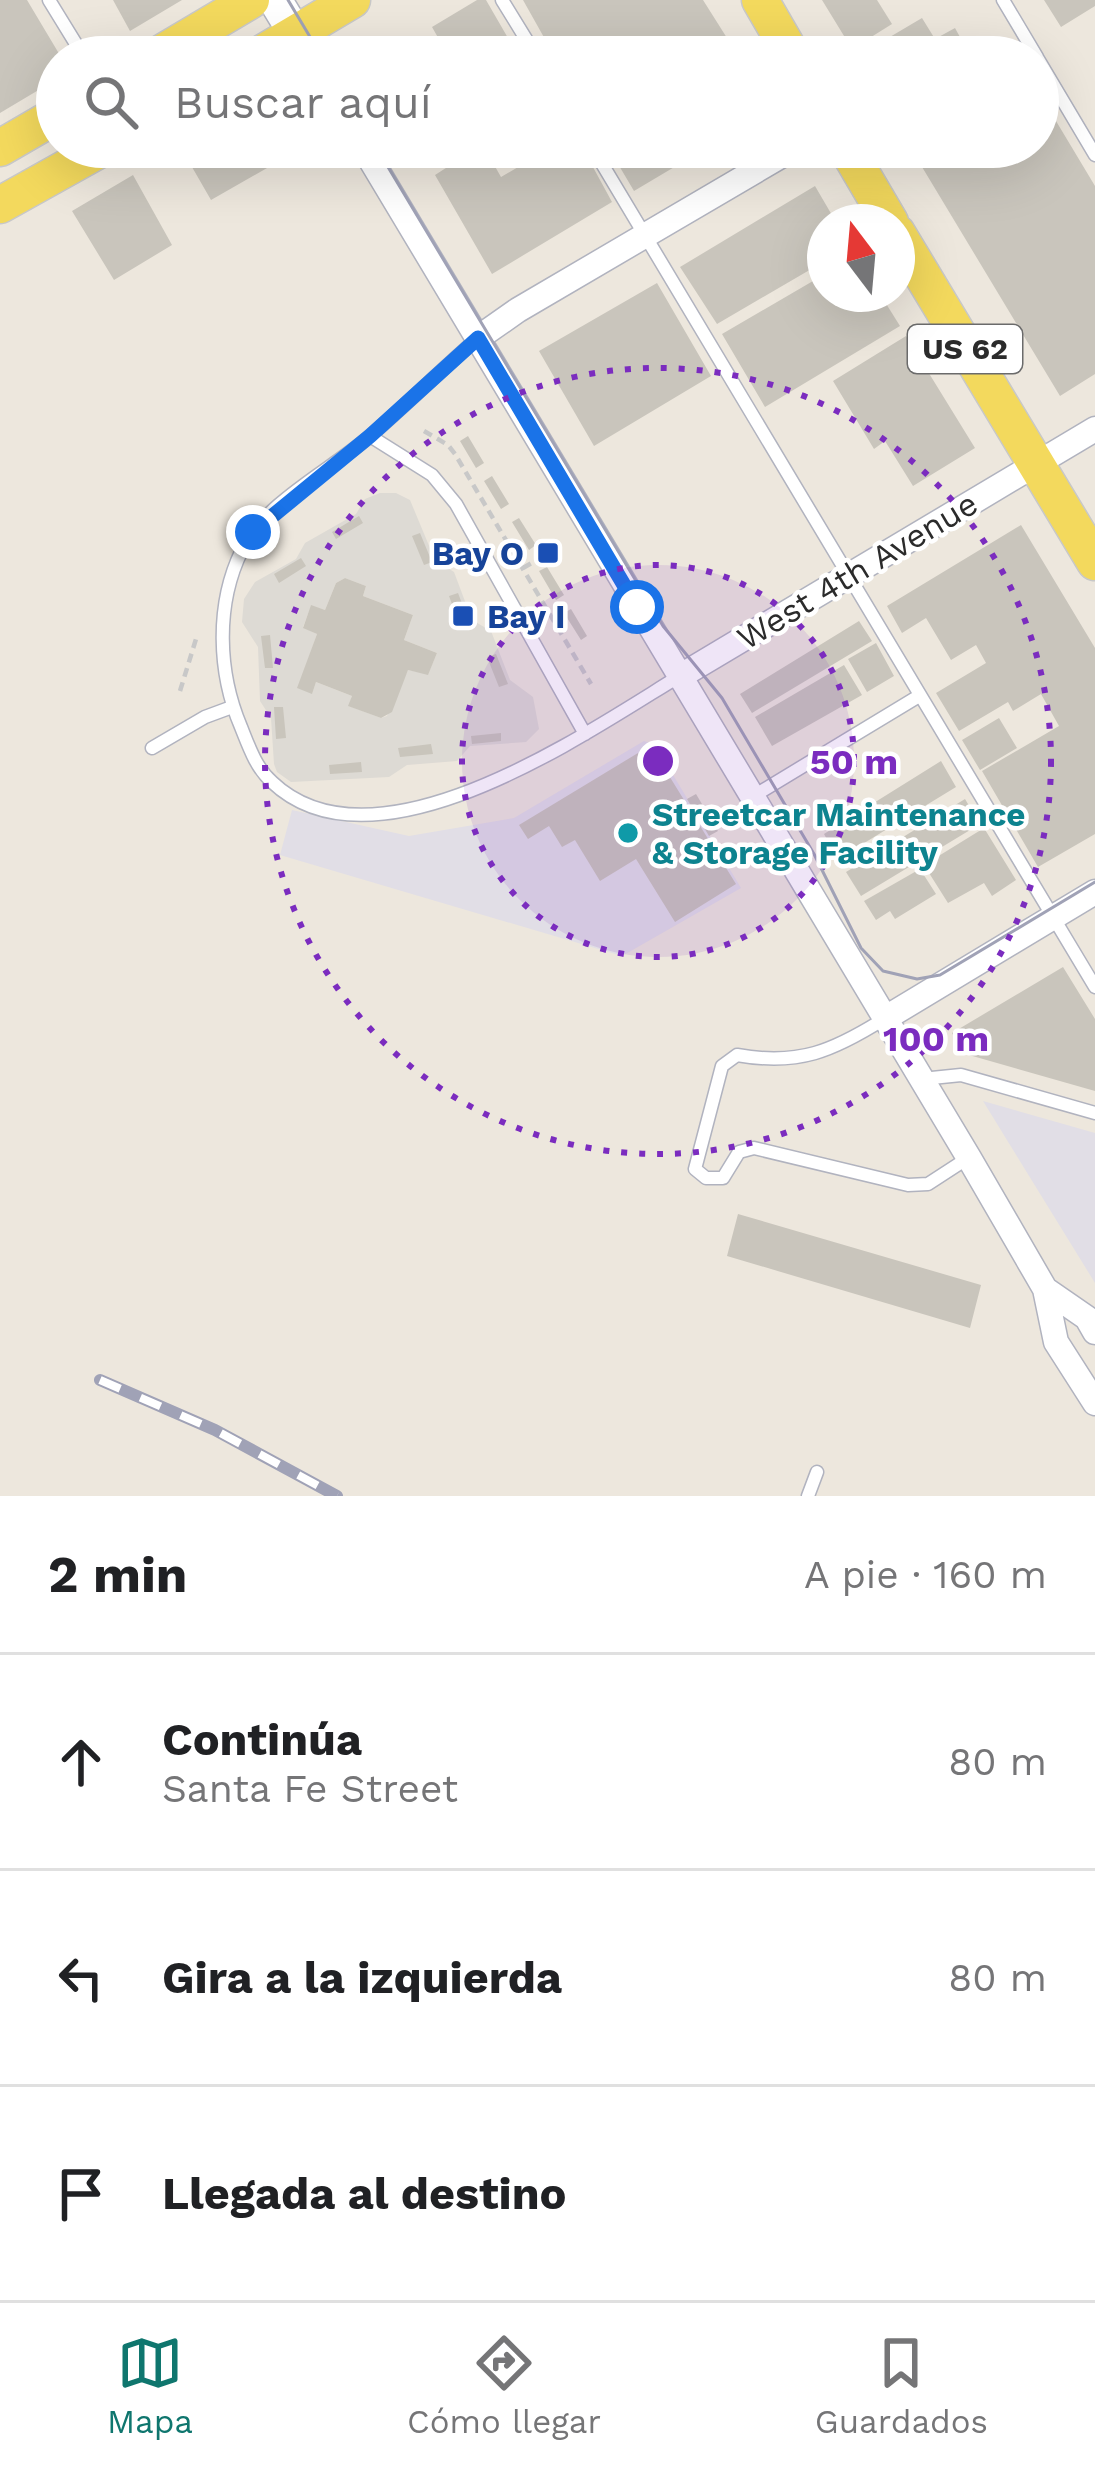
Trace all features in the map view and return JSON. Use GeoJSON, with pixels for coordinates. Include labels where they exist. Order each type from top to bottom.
{"type":"FeatureCollection","features":[{"type":"Feature","properties":{"kind":"main road"},"geometry":{"type":"LineString","coordinates":[[190,36],[250,0]]}},
{"type":"Feature","properties":{"kind":"main road"},"geometry":{"type":"LineString","coordinates":[[275,0],[297,36]]}},
{"type":"Feature","properties":{"kind":"main road"},"geometry":{"type":"LineString","coordinates":[[312,36],[352,0]]}},
{"type":"Feature","properties":{"kind":"main road"},"geometry":{"type":"LineString","coordinates":[[760,0],[781,36]]}},
{"type":"Feature","properties":{"kind":"main road"},"geometry":{"type":"LineString","coordinates":[[0,148],[36,127]]}},
{"type":"Feature","properties":{"kind":"main road"},"geometry":{"type":"LineString","coordinates":[[0,206],[67,168]]}},
{"type":"Feature","properties":{"kind":"main road"},"geometry":{"type":"LineString","coordinates":[[858,168],[879,204]]}},
{"type":"Feature","properties":{"kind":"main road","name":"US 62"},"geometry":{"type":"LineString","coordinates":[[915,263],[1095,562]]}},
{"type":"Feature","properties":{"kind":"street"},"geometry":{"type":"LineString","coordinates":[[376,168],[969,1158],[1045,1289],[1056,1342],[1095,1403]]}},
{"type":"Feature","properties":{"kind":"street"},"geometry":{"type":"LineString","coordinates":[[478,338],[760,168]]}},
{"type":"Feature","properties":{"kind":"street","name":"West 4th Avenue"},"geometry":{"type":"LineString","coordinates":[[679,676],[1095,428]]}},
{"type":"Feature","properties":{"kind":"street"},"geometry":{"type":"LineString","coordinates":[[884,1019],[1095,892]]}},
{"type":"Feature","properties":{"kind":"street"},"geometry":{"type":"LineString","coordinates":[[1045,1289],[1087,1318],[1095,1332]]}},
{"type":"Feature","properties":{"kind":"lane"},"geometry":{"type":"LineString","coordinates":[[49,0],[71,36]]}},
{"type":"Feature","properties":{"kind":"lane"},"geometry":{"type":"LineString","coordinates":[[502,0],[524,36]]}},
{"type":"Feature","properties":{"kind":"lane"},"geometry":{"type":"LineString","coordinates":[[1003,0],[1024,36]]}},
{"type":"Feature","properties":{"kind":"lane"},"geometry":{"type":"LineString","coordinates":[[1059,95],[1095,155]]}},
{"type":"Feature","properties":{"kind":"lane"},"geometry":{"type":"LineString","coordinates":[[605,168],[1095,987]]}},
{"type":"Feature","properties":{"kind":"lane"},"geometry":{"type":"LineString","coordinates":[[478,338],[370,436],[269,516],[242,550],[224,622],[223,659],[232,707],[251,753],[269,781],[299,800],[325,808],[363,814],[449,800],[518,772],[679,676]]}},
{"type":"Feature","properties":{"kind":"lane"},"geometry":{"type":"LineString","coordinates":[[370,436],[432,475],[448,493],[585,734]]}},
{"type":"Feature","properties":{"kind":"lane"},"geometry":{"type":"LineString","coordinates":[[751,797],[919,696]]}},
{"type":"Feature","properties":{"kind":"lane"},"geometry":{"type":"LineString","coordinates":[[152,748],[232,707]]}},
{"type":"Feature","properties":{"kind":"lane"},"geometry":{"type":"LineString","coordinates":[[884,1019],[818,1055],[766,1060],[737,1055],[722,1066],[695,1168],[706,1178],[723,1178],[739,1152],[754,1148],[908,1184],[928,1184],[969,1158]]}},
{"type":"Feature","properties":{"kind":"lane"},"geometry":{"type":"LineString","coordinates":[[922,1079],[961,1075],[1095,1113]]}},
{"type":"Feature","properties":{"kind":"lane"},"geometry":{"type":"LineString","coordinates":[[808,1496],[817,1472]]}},
{"type":"Feature","properties":{"kind":"path"},"geometry":{"type":"LineString","coordinates":[[424,431],[455,454],[591,684]]}},
{"type":"Feature","properties":{"kind":"path"},"geometry":{"type":"LineString","coordinates":[[523,568],[547,554]]}},
{"type":"Feature","properties":{"kind":"path"},"geometry":{"type":"LineString","coordinates":[[179,691],[196,639]]}},
{"type":"Feature","properties":{"kind":"shaded area"},"geometry":{"type":"Polygon","coordinates":[[[396,493],[410,500],[435,560],[454,572],[472,620],[491,631],[510,680],[533,697],[539,729],[526,742],[470,746],[457,761],[407,765],[389,777],[291,782],[274,764],[271,718],[260,701],[258,647],[242,622],[244,599],[255,582],[296,559],[305,543],[356,514],[365,499],[396,493]],[[345,578],[336,583],[325,610],[311,606],[303,627],[317,634],[298,688],[312,693],[316,682],[352,696],[349,706],[381,718],[387,716],[408,670],[428,674],[437,653],[404,640],[413,615],[363,596],[366,586],[345,578]]]}},
{"type":"Feature","properties":{"kind":"shaded area"},"geometry":{"type":"Polygon","coordinates":[[[644,741],[655,745],[741,888],[622,956],[280,855],[292,810],[409,836],[514,818],[644,741]]]}},
{"type":"Feature","properties":{"kind":"shaded area"},"geometry":{"type":"Polygon","coordinates":[[[983,1101],[1095,1133],[1095,1283],[983,1101]]]}},
{"type":"Feature","properties":{"kind":"building"},"geometry":{"type":"Polygon","coordinates":[[[0,0],[27,0],[48,36],[36,36],[36,92],[0,113],[0,0]]]}},
{"type":"Feature","properties":{"kind":"building"},"geometry":{"type":"Polygon","coordinates":[[[113,0],[182,0],[130,31],[113,0]]]}},
{"type":"Feature","properties":{"kind":"building"},"geometry":{"type":"Polygon","coordinates":[[[477,0],[486,0],[507,36],[437,36],[432,27],[477,0]]]}},
{"type":"Feature","properties":{"kind":"building"},"geometry":{"type":"Polygon","coordinates":[[[523,0],[703,0],[726,36],[543,36],[523,0]]]}},
{"type":"Feature","properties":{"kind":"building"},"geometry":{"type":"Polygon","coordinates":[[[822,0],[877,0],[892,24],[873,36],[844,36],[822,0]]]}},
{"type":"Feature","properties":{"kind":"building"},"geometry":{"type":"Polygon","coordinates":[[[1044,0],[1095,0],[1095,6],[1061,27],[1044,0]]]}},
{"type":"Feature","properties":{"kind":"building"},"geometry":{"type":"Polygon","coordinates":[[[922,18],[933,36],[892,36],[922,18]]]}},
{"type":"Feature","properties":{"kind":"building"},"geometry":{"type":"Polygon","coordinates":[[[1059,126],[1095,186],[1095,374],[1060,396],[923,168],[1059,168],[1059,126]]]}},
{"type":"Feature","properties":{"kind":"building"},"geometry":{"type":"Polygon","coordinates":[[[193,168],[267,168],[211,200],[193,168]]]}},
{"type":"Feature","properties":{"kind":"building"},"geometry":{"type":"Polygon","coordinates":[[[446,168],[496,168],[501,177],[516,168],[593,168],[612,202],[492,274],[435,175],[446,168]]]}},
{"type":"Feature","properties":{"kind":"building"},"geometry":{"type":"Polygon","coordinates":[[[620,168],[673,168],[634,191],[620,168]]]}},
{"type":"Feature","properties":{"kind":"building"},"geometry":{"type":"Polygon","coordinates":[[[133,175],[172,245],[114,280],[72,211],[133,175]]]}},
{"type":"Feature","properties":{"kind":"building"},"geometry":{"type":"Polygon","coordinates":[[[815,186],[826,204],[807,204],[807,272],[717,324],[680,267],[815,186]]]}},
{"type":"Feature","properties":{"kind":"building"},"geometry":{"type":"Polygon","coordinates":[[[657,283],[711,376],[594,446],[539,351],[657,283]]]}},
{"type":"Feature","properties":{"kind":"building"},"geometry":{"type":"Polygon","coordinates":[[[807,284],[807,312],[891,312],[900,326],[765,407],[722,334],[807,284]]]}},
{"type":"Feature","properties":{"kind":"building"},"geometry":{"type":"Polygon","coordinates":[[[906,336],[975,448],[913,486],[885,441],[874,449],[833,381],[906,336]]]}},
{"type":"Feature","properties":{"kind":"building"},"geometry":{"type":"Polygon","coordinates":[[[468,436],[484,463],[476,468],[460,441],[468,436]]]}},
{"type":"Feature","properties":{"kind":"building"},"geometry":{"type":"Polygon","coordinates":[[[492,476],[509,504],[501,509],[484,481],[492,476]]]}},
{"type":"Feature","properties":{"kind":"building"},"geometry":{"type":"Polygon","coordinates":[[[359,516],[363,523],[336,539],[332,532],[359,516]]]}},
{"type":"Feature","properties":{"kind":"building"},"geometry":{"type":"Polygon","coordinates":[[[519,518],[536,545],[529,550],[512,522],[519,518]]]}},
{"type":"Feature","properties":{"kind":"building"},"geometry":{"type":"Polygon","coordinates":[[[1021,525],[1095,648],[1095,834],[1038,867],[982,771],[1059,726],[1041,694],[1013,711],[1008,702],[959,731],[936,693],[986,663],[976,645],[951,660],[926,618],[902,633],[887,606],[1021,525]]]}},
{"type":"Feature","properties":{"kind":"building"},"geometry":{"type":"Polygon","coordinates":[[[420,533],[432,562],[424,565],[412,536],[420,533]]]}},
{"type":"Feature","properties":{"kind":"building"},"geometry":{"type":"Polygon","coordinates":[[[301,558],[306,566],[279,583],[274,574],[301,558]]]}},
{"type":"Feature","properties":{"kind":"building"},"geometry":{"type":"Polygon","coordinates":[[[547,567],[564,595],[556,600],[539,571],[547,567]]]}},
{"type":"Feature","properties":{"kind":"building"},"geometry":{"type":"Polygon","coordinates":[[[345,578],[366,586],[363,596],[413,615],[404,640],[437,653],[428,675],[408,670],[392,712],[381,718],[348,706],[352,696],[316,682],[312,694],[297,688],[317,634],[303,628],[311,605],[325,610],[336,583],[345,578]]]}},
{"type":"Feature","properties":{"kind":"building"},"geometry":{"type":"Polygon","coordinates":[[[458,593],[469,622],[460,626],[449,596],[458,593]]]}},
{"type":"Feature","properties":{"kind":"building"},"geometry":{"type":"Polygon","coordinates":[[[571,609],[587,636],[581,640],[564,613],[571,609]]]}},
{"type":"Feature","properties":{"kind":"building"},"geometry":{"type":"Polygon","coordinates":[[[859,621],[872,641],[752,713],[740,694],[859,621]]]}},
{"type":"Feature","properties":{"kind":"building"},"geometry":{"type":"Polygon","coordinates":[[[270,635],[273,668],[265,668],[261,636],[270,635]]]}},
{"type":"Feature","properties":{"kind":"building"},"geometry":{"type":"Polygon","coordinates":[[[876,643],[894,676],[867,692],[848,659],[876,643]]]}},
{"type":"Feature","properties":{"kind":"building"},"geometry":{"type":"Polygon","coordinates":[[[496,654],[508,684],[499,687],[487,657],[496,654]]]}},
{"type":"Feature","properties":{"kind":"building"},"geometry":{"type":"Polygon","coordinates":[[[844,665],[862,695],[772,746],[755,717],[844,665]]]}},
{"type":"Feature","properties":{"kind":"building"},"geometry":{"type":"Polygon","coordinates":[[[274,707],[283,707],[286,738],[276,739],[274,707]]]}},
{"type":"Feature","properties":{"kind":"building"},"geometry":{"type":"Polygon","coordinates":[[[999,718],[1017,748],[980,770],[962,740],[999,718]]]}},
{"type":"Feature","properties":{"kind":"building"},"geometry":{"type":"Polygon","coordinates":[[[501,733],[501,741],[472,744],[471,736],[501,733]]]}},
{"type":"Feature","properties":{"kind":"building"},"geometry":{"type":"Polygon","coordinates":[[[431,744],[433,754],[400,757],[398,748],[431,744]]]}},
{"type":"Feature","properties":{"kind":"building","name":"Streetcar Maintenance & Storage Facility"},"geometry":{"type":"Polygon","coordinates":[[[638,753],[643,760],[655,753],[736,884],[675,922],[636,859],[600,881],[575,840],[562,847],[549,826],[528,839],[519,825],[638,753]]]}},
{"type":"Feature","properties":{"kind":"building"},"geometry":{"type":"Polygon","coordinates":[[[941,761],[956,787],[838,859],[824,834],[941,761]]]}},
{"type":"Feature","properties":{"kind":"building"},"geometry":{"type":"Polygon","coordinates":[[[361,762],[362,772],[330,774],[329,765],[361,762]]]}},
{"type":"Feature","properties":{"kind":"building"},"geometry":{"type":"Polygon","coordinates":[[[696,794],[718,831],[709,836],[687,799],[696,794]]]}},
{"type":"Feature","properties":{"kind":"building"},"geometry":{"type":"Polygon","coordinates":[[[965,799],[980,824],[861,896],[846,872],[965,799]]]}},
{"type":"Feature","properties":{"kind":"building"},"geometry":{"type":"Polygon","coordinates":[[[984,828],[1016,880],[992,896],[984,883],[948,903],[924,865],[984,828]]]}},
{"type":"Feature","properties":{"kind":"building"},"geometry":{"type":"Polygon","coordinates":[[[920,869],[936,894],[895,919],[890,911],[876,920],[864,901],[920,869]]]}},
{"type":"Feature","properties":{"kind":"building"},"geometry":{"type":"Polygon","coordinates":[[[1063,967],[1095,1019],[1095,1091],[962,1053],[952,1033],[1063,967]]]}},
{"type":"Feature","properties":{"kind":"building"},"geometry":{"type":"Polygon","coordinates":[[[738,1214],[981,1285],[970,1328],[727,1256],[738,1214]]]}},
{"type":"Feature","properties":{"kind":"tram line"},"geometry":{"type":"LineString","coordinates":[[288,0],[309,36]]}},
{"type":"Feature","properties":{"kind":"tram line"},"geometry":{"type":"LineString","coordinates":[[389,168],[663,626],[722,698],[814,854],[861,948],[883,971],[917,979],[940,975],[1095,882]]}},
{"type":"Feature","properties":{"kind":"railway"},"geometry":{"type":"LineString","coordinates":[[100,1380],[215,1430],[337,1496]]}},
{"type":"Feature","properties":{"kind":"place","name":"Bay O"},"geometry":{"type":"Point","coordinates":[548,553]}},
{"type":"Feature","properties":{"kind":"place","name":"Bay I"},"geometry":{"type":"Point","coordinates":[463,616]}},
{"type":"Feature","properties":{"kind":"place","name":"Streetcar Maintenance & Storage Facility"},"geometry":{"type":"Point","coordinates":[628,833]}},
{"type":"Feature","properties":{"kind":"route"},"geometry":{"type":"LineString","coordinates":[[253,532],[370,436],[478,338],[637,607]]}}]}
